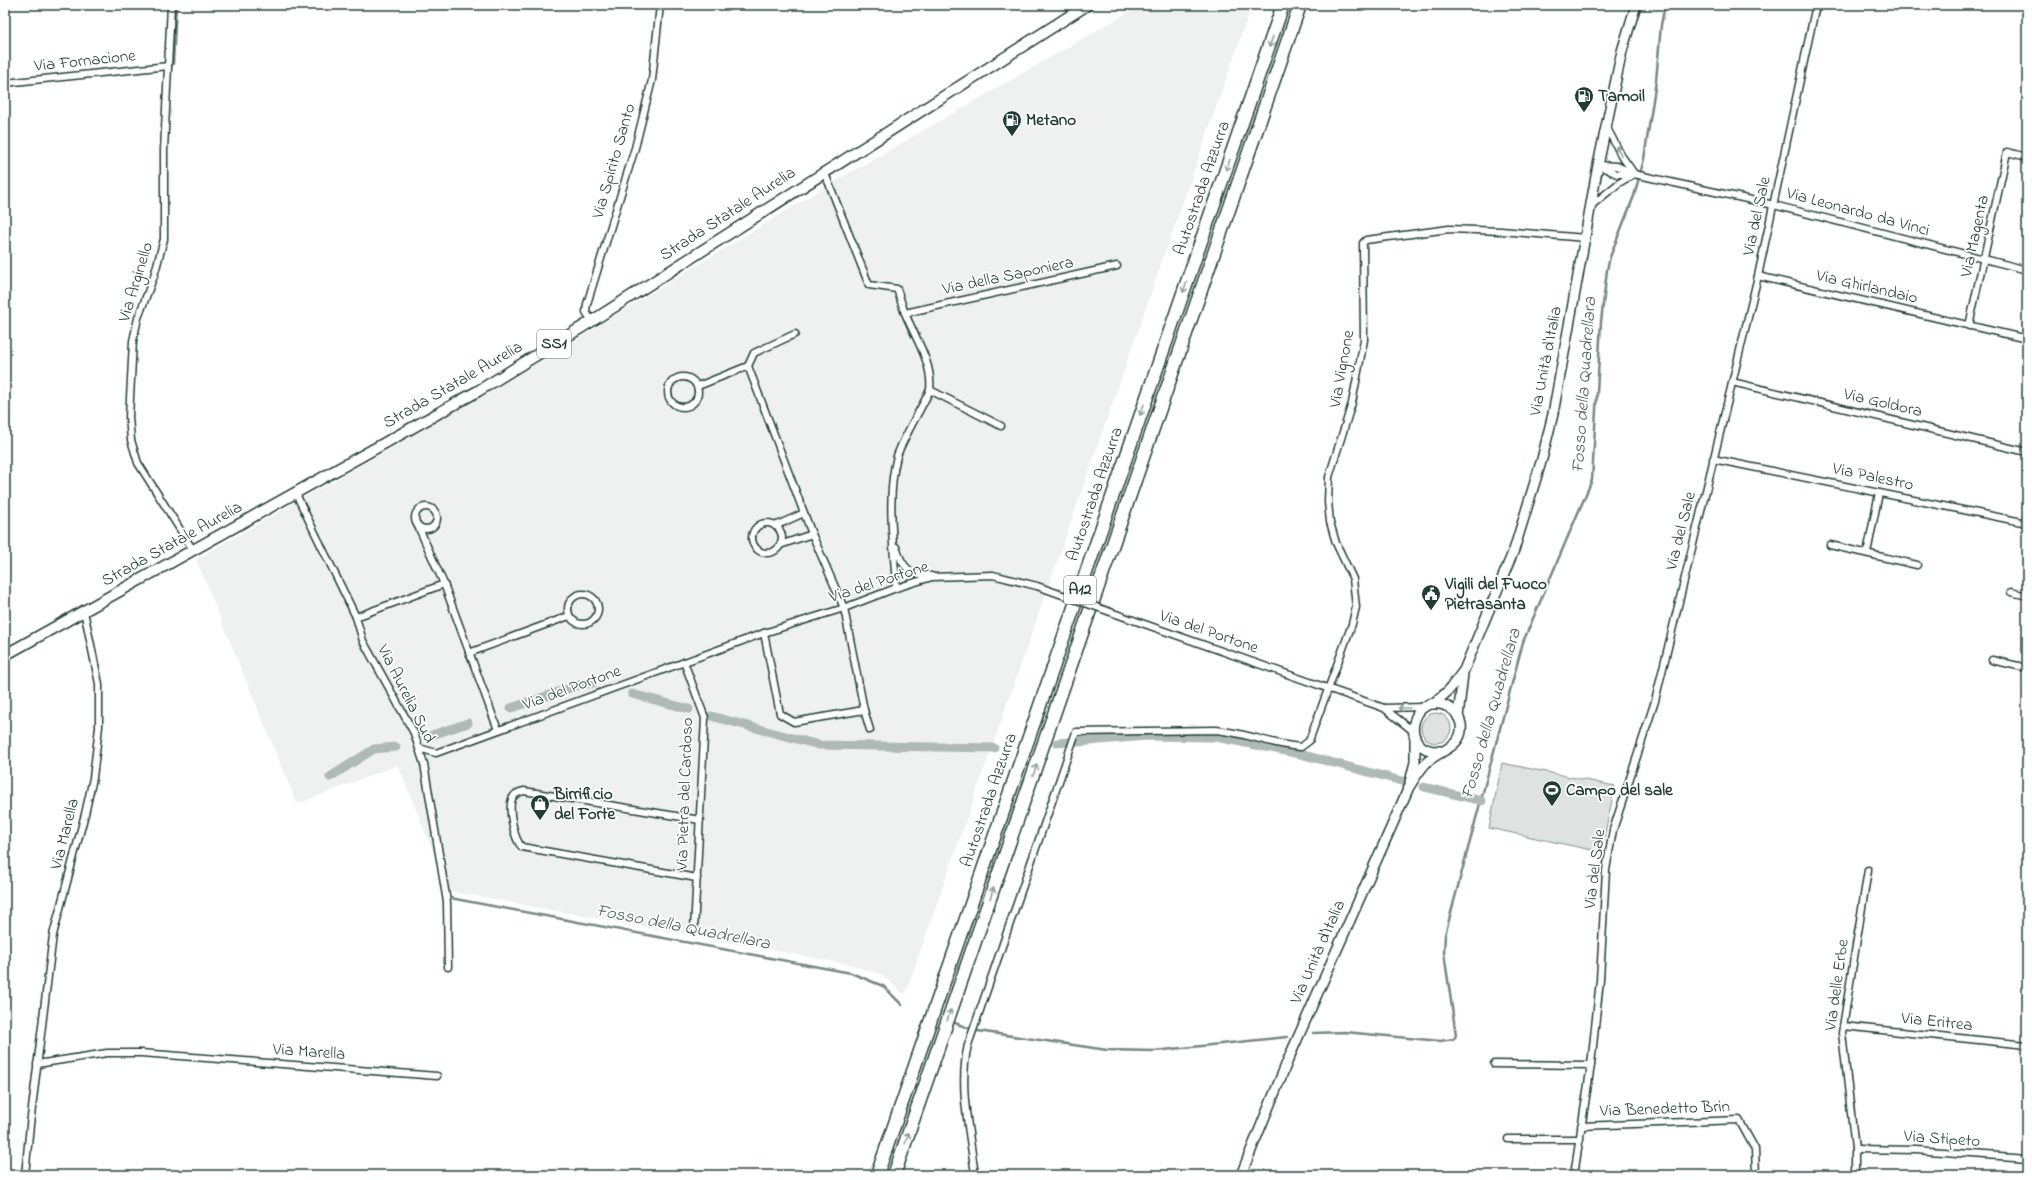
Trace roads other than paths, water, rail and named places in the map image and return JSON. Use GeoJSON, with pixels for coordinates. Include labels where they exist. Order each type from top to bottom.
{"type":"FeatureCollection","features":[{"type":"Feature","properties":{"kind":"highway","name":"Autostrada Azzurra"},"geometry":{"type":"LineString","coordinates":[[877,1175],[1283,5]]}},
{"type":"Feature","properties":{"kind":"highway","name":"Autostrada Azzurra"},"geometry":{"type":"LineString","coordinates":[[894,1175],[1300,5]]}},
{"type":"Feature","properties":{"kind":"main road","name":"Strada Statale Aurelia"},"geometry":{"type":"LineString","coordinates":[[5,655],[296,494],[478,391],[592,321],[824,171],[1087,5]]}},
{"type":"Feature","properties":{"kind":"main road","name":"Via Unità d'Italia"},"geometry":{"type":"LineString","coordinates":[[1434,704],[1449,690],[1464,670],[1514,550],[1542,459],[1553,414],[1606,126],[1622,51],[1636,5]]}},
{"type":"Feature","properties":{"kind":"main road"},"geometry":{"type":"LineString","coordinates":[[1414,734],[1425,749],[1441,751],[1454,745],[1460,736],[1461,726],[1458,716],[1464,670]]}},
{"type":"Feature","properties":{"kind":"main road"},"geometry":{"type":"LineString","coordinates":[[1408,787],[1415,762],[1414,720],[1424,707],[1434,704],[1448,706],[1458,716]]}},
{"type":"Feature","properties":{"kind":"main road","name":"Via Unità d'Italia"},"geometry":{"type":"LineString","coordinates":[[1241,1175],[1288,1060],[1408,787],[1426,763],[1441,751]]}},
{"type":"Feature","properties":{"kind":"street","name":"Via Arginello"},"geometry":{"type":"LineString","coordinates":[[171,5],[164,150],[164,239],[154,276],[138,318],[133,341],[129,417],[131,440],[138,463],[194,550]]}},
{"type":"Feature","properties":{"kind":"street","name":"Via Spirito Santo"},"geometry":{"type":"LineString","coordinates":[[592,321],[586,312],[587,304],[635,148],[652,80],[660,5]]}},
{"type":"Feature","properties":{"kind":"street","name":"Via del Sale"},"geometry":{"type":"LineString","coordinates":[[1574,1175],[1591,1065],[1600,980],[1606,870],[1613,830],[1655,701],[1758,276],[1816,5]]}},
{"type":"Feature","properties":{"kind":"street","name":"Via Fornacione"},"geometry":{"type":"LineString","coordinates":[[5,83],[168,66]]}},
{"type":"Feature","properties":{"kind":"street"},"geometry":{"type":"LineString","coordinates":[[1592,205],[1619,182],[1634,174],[1621,155],[1606,126]]}},
{"type":"Feature","properties":{"kind":"street","name":"Via Magenta"},"geometry":{"type":"LineString","coordinates":[[1969,326],[2008,152],[2027,157]]}},
{"type":"Feature","properties":{"kind":"street","name":"Via Leonardo da Vinci"},"geometry":{"type":"LineString","coordinates":[[1598,165],[1616,174],[1634,174],[1774,205],[2027,270]]}},
{"type":"Feature","properties":{"kind":"street"},"geometry":{"type":"LineString","coordinates":[[824,171],[868,284],[897,290],[905,313],[926,359],[931,380],[930,390],[898,454],[893,476],[893,538],[896,588]]}},
{"type":"Feature","properties":{"kind":"street","name":"Via Vignone"},"geometry":{"type":"LineString","coordinates":[[1327,688],[1352,624],[1356,607],[1353,578],[1336,543],[1330,522],[1328,502],[1329,477],[1352,403],[1364,340],[1363,243],[1366,240],[1449,229],[1501,231],[1586,238]]}},
{"type":"Feature","properties":{"kind":"street","name":"Via della Saponiera"},"geometry":{"type":"LineString","coordinates":[[905,313],[1117,266]]}},
{"type":"Feature","properties":{"kind":"street","name":"Via Ghirlandaio"},"geometry":{"type":"LineString","coordinates":[[1758,276],[2027,339]]}},
{"type":"Feature","properties":{"kind":"street"},"geometry":{"type":"LineString","coordinates":[[698,386],[748,366],[754,353],[794,334]]}},
{"type":"Feature","properties":{"kind":"street"},"geometry":{"type":"LineString","coordinates":[[748,366],[812,534],[844,608],[864,710],[870,730]]}},
{"type":"Feature","properties":{"kind":"street"},"geometry":{"type":"LineString","coordinates":[[681,377],[691,379],[698,386],[698,396],[696,401],[688,407],[683,408],[674,404],[668,396],[669,386],[672,382],[681,377]]}},
{"type":"Feature","properties":{"kind":"street","name":"Via Goldora"},"geometry":{"type":"LineString","coordinates":[[1732,382],[2027,452]]}},
{"type":"Feature","properties":{"kind":"street"},"geometry":{"type":"LineString","coordinates":[[930,390],[1002,426]]}},
{"type":"Feature","properties":{"kind":"street","name":"Via Palestro"},"geometry":{"type":"LineString","coordinates":[[1713,459],[2027,523]]}},
{"type":"Feature","properties":{"kind":"street"},"geometry":{"type":"LineString","coordinates":[[1867,553],[1879,493]]}},
{"type":"Feature","properties":{"kind":"street","name":"Via Aurelia Sud"},"geometry":{"type":"LineString","coordinates":[[296,494],[356,617],[363,640],[414,733],[419,748],[424,764],[447,902],[448,967]]}},
{"type":"Feature","properties":{"kind":"street"},"geometry":{"type":"LineString","coordinates":[[804,513],[775,526],[765,524],[760,525],[753,532],[752,542],[758,550],[768,553],[777,549],[780,545],[812,534]]}},
{"type":"Feature","properties":{"kind":"street"},"geometry":{"type":"LineString","coordinates":[[418,526],[444,584],[498,730]]}},
{"type":"Feature","properties":{"kind":"street"},"geometry":{"type":"LineString","coordinates":[[775,526],[780,533],[780,545]]}},
{"type":"Feature","properties":{"kind":"street"},"geometry":{"type":"LineString","coordinates":[[893,538],[902,564],[914,574],[932,577]]}},
{"type":"Feature","properties":{"kind":"street"},"geometry":{"type":"LineString","coordinates":[[1830,545],[1917,564]]}},
{"type":"Feature","properties":{"kind":"street","name":"Via del Portone"},"geometry":{"type":"LineString","coordinates":[[419,748],[436,752],[764,633],[844,608],[896,588],[932,577],[993,575],[1037,586],[1384,708],[1414,734]]}},
{"type":"Feature","properties":{"kind":"street"},"geometry":{"type":"LineString","coordinates":[[356,617],[444,584]]}},
{"type":"Feature","properties":{"kind":"street"},"geometry":{"type":"LineString","coordinates":[[2010,592],[2027,596]]}},
{"type":"Feature","properties":{"kind":"street"},"geometry":{"type":"LineString","coordinates":[[587,594],[595,600],[597,605],[597,615],[591,622],[581,625],[572,620],[569,616],[567,611],[569,602],[577,595],[587,594]]}},
{"type":"Feature","properties":{"kind":"street","name":"Via Marella"},"geometry":{"type":"LineString","coordinates":[[25,1175],[53,935],[93,778],[98,728],[99,684],[84,610]]}},
{"type":"Feature","properties":{"kind":"street"},"geometry":{"type":"LineString","coordinates":[[469,653],[569,616]]}},
{"type":"Feature","properties":{"kind":"street"},"geometry":{"type":"LineString","coordinates":[[764,633],[780,714],[794,722],[864,710]]}},
{"type":"Feature","properties":{"kind":"street"},"geometry":{"type":"LineString","coordinates":[[1992,660],[2027,668]]}},
{"type":"Feature","properties":{"kind":"street","name":"Via Pietra del Cardoso"},"geometry":{"type":"LineString","coordinates":[[684,662],[706,718],[694,930]]}},
{"type":"Feature","properties":{"kind":"street"},"geometry":{"type":"LineString","coordinates":[[975,1175],[964,1084],[963,1063],[1076,732],[1234,731],[1290,746],[1301,747],[1309,741],[1327,688]]}},
{"type":"Feature","properties":{"kind":"street"},"geometry":{"type":"LineString","coordinates":[[1384,708],[1424,707]]}},
{"type":"Feature","properties":{"kind":"street"},"geometry":{"type":"LineString","coordinates":[[697,878],[522,847],[516,839],[510,809],[512,799],[517,793],[524,791],[700,820]]}},
{"type":"Feature","properties":{"kind":"street","name":"Via delle Erbe"},"geometry":{"type":"LineString","coordinates":[[1855,1175],[1855,1149],[1842,1033],[1868,870]]}},
{"type":"Feature","properties":{"kind":"street","name":"Via Eritrea"},"geometry":{"type":"LineString","coordinates":[[1843,1026],[2027,1045]]}},
{"type":"Feature","properties":{"kind":"street","name":"Via Marella"},"geometry":{"type":"LineString","coordinates":[[37,1064],[107,1053],[141,1053],[437,1076]]}},
{"type":"Feature","properties":{"kind":"street"},"geometry":{"type":"LineString","coordinates":[[1494,1064],[1591,1065]]}},
{"type":"Feature","properties":{"kind":"street","name":"Via Benedetto Brin"},"geometry":{"type":"LineString","coordinates":[[1581,1126],[1738,1120],[1755,1149],[1756,1175]]}},
{"type":"Feature","properties":{"kind":"street"},"geometry":{"type":"LineString","coordinates":[[1508,1139],[1580,1139]]}},
{"type":"Feature","properties":{"kind":"street","name":"Via Stipeto"},"geometry":{"type":"LineString","coordinates":[[1855,1149],[1916,1150],[2027,1158]]}},
{"type":"Feature","properties":{"kind":"waterway"},"geometry":{"type":"LineString","coordinates":[[173,64],[176,5]]}},
{"type":"Feature","properties":{"kind":"waterway","name":"Fosso della Quadrellara"},"geometry":{"type":"LineString","coordinates":[[1313,1033],[1345,1032],[1440,1041],[1454,1039],[1456,1035],[1444,953],[1445,935],[1523,642],[1592,480],[1601,322],[1607,270],[1610,257],[1634,196],[1644,159],[1656,81],[1661,25],[1665,5]]}},
{"type":"Feature","properties":{"kind":"waterway"},"geometry":{"type":"LineString","coordinates":[[511,708],[579,685],[593,683]]}},
{"type":"Feature","properties":{"kind":"waterway"},"geometry":{"type":"LineString","coordinates":[[632,694],[689,709]]}},
{"type":"Feature","properties":{"kind":"waterway"},"geometry":{"type":"LineString","coordinates":[[711,716],[819,745],[994,748]]}},
{"type":"Feature","properties":{"kind":"waterway"},"geometry":{"type":"LineString","coordinates":[[432,735],[468,723]]}},
{"type":"Feature","properties":{"kind":"waterway"},"geometry":{"type":"LineString","coordinates":[[1078,742],[1145,736],[1216,737],[1300,754],[1402,781]]}},
{"type":"Feature","properties":{"kind":"waterway"},"geometry":{"type":"LineString","coordinates":[[1057,743],[1068,742]]}},
{"type":"Feature","properties":{"kind":"waterway"},"geometry":{"type":"LineString","coordinates":[[330,777],[374,749],[396,747]]}},
{"type":"Feature","properties":{"kind":"waterway"},"geometry":{"type":"LineString","coordinates":[[1424,787],[1482,801]]}},
{"type":"Feature","properties":{"kind":"waterway","name":"Fosso della Quadrellara"},"geometry":{"type":"LineString","coordinates":[[450,898],[851,973],[883,986],[902,1005]]}},
{"type":"Feature","properties":{"kind":"waterway","name":"Fosso della Quadrellara"},"geometry":{"type":"LineString","coordinates":[[955,1023],[968,1028]]}},
{"type":"Feature","properties":{"kind":"waterway","name":"Fosso della Quadrellara"},"geometry":{"type":"LineString","coordinates":[[978,1031],[1107,1050],[1154,1051],[1287,1037]]}},
{"type":"Feature","properties":{"kind":"place","name":"Tamoil"},"geometry":{"type":"Point","coordinates":[1584,113]}},
{"type":"Feature","properties":{"kind":"place","name":"Metano"},"geometry":{"type":"Point","coordinates":[1012,137]}},
{"type":"Feature","properties":{"kind":"place","name":"Vigili del Fuoco Pietrasanta"},"geometry":{"type":"Point","coordinates":[1431,611]}},
{"type":"Feature","properties":{"kind":"place","name":"Campo del sale"},"geometry":{"type":"Point","coordinates":[1552,807]}},
{"type":"Feature","properties":{"kind":"place","name":"Birrificio del Forte"},"geometry":{"type":"Point","coordinates":[540,821]}}]}
